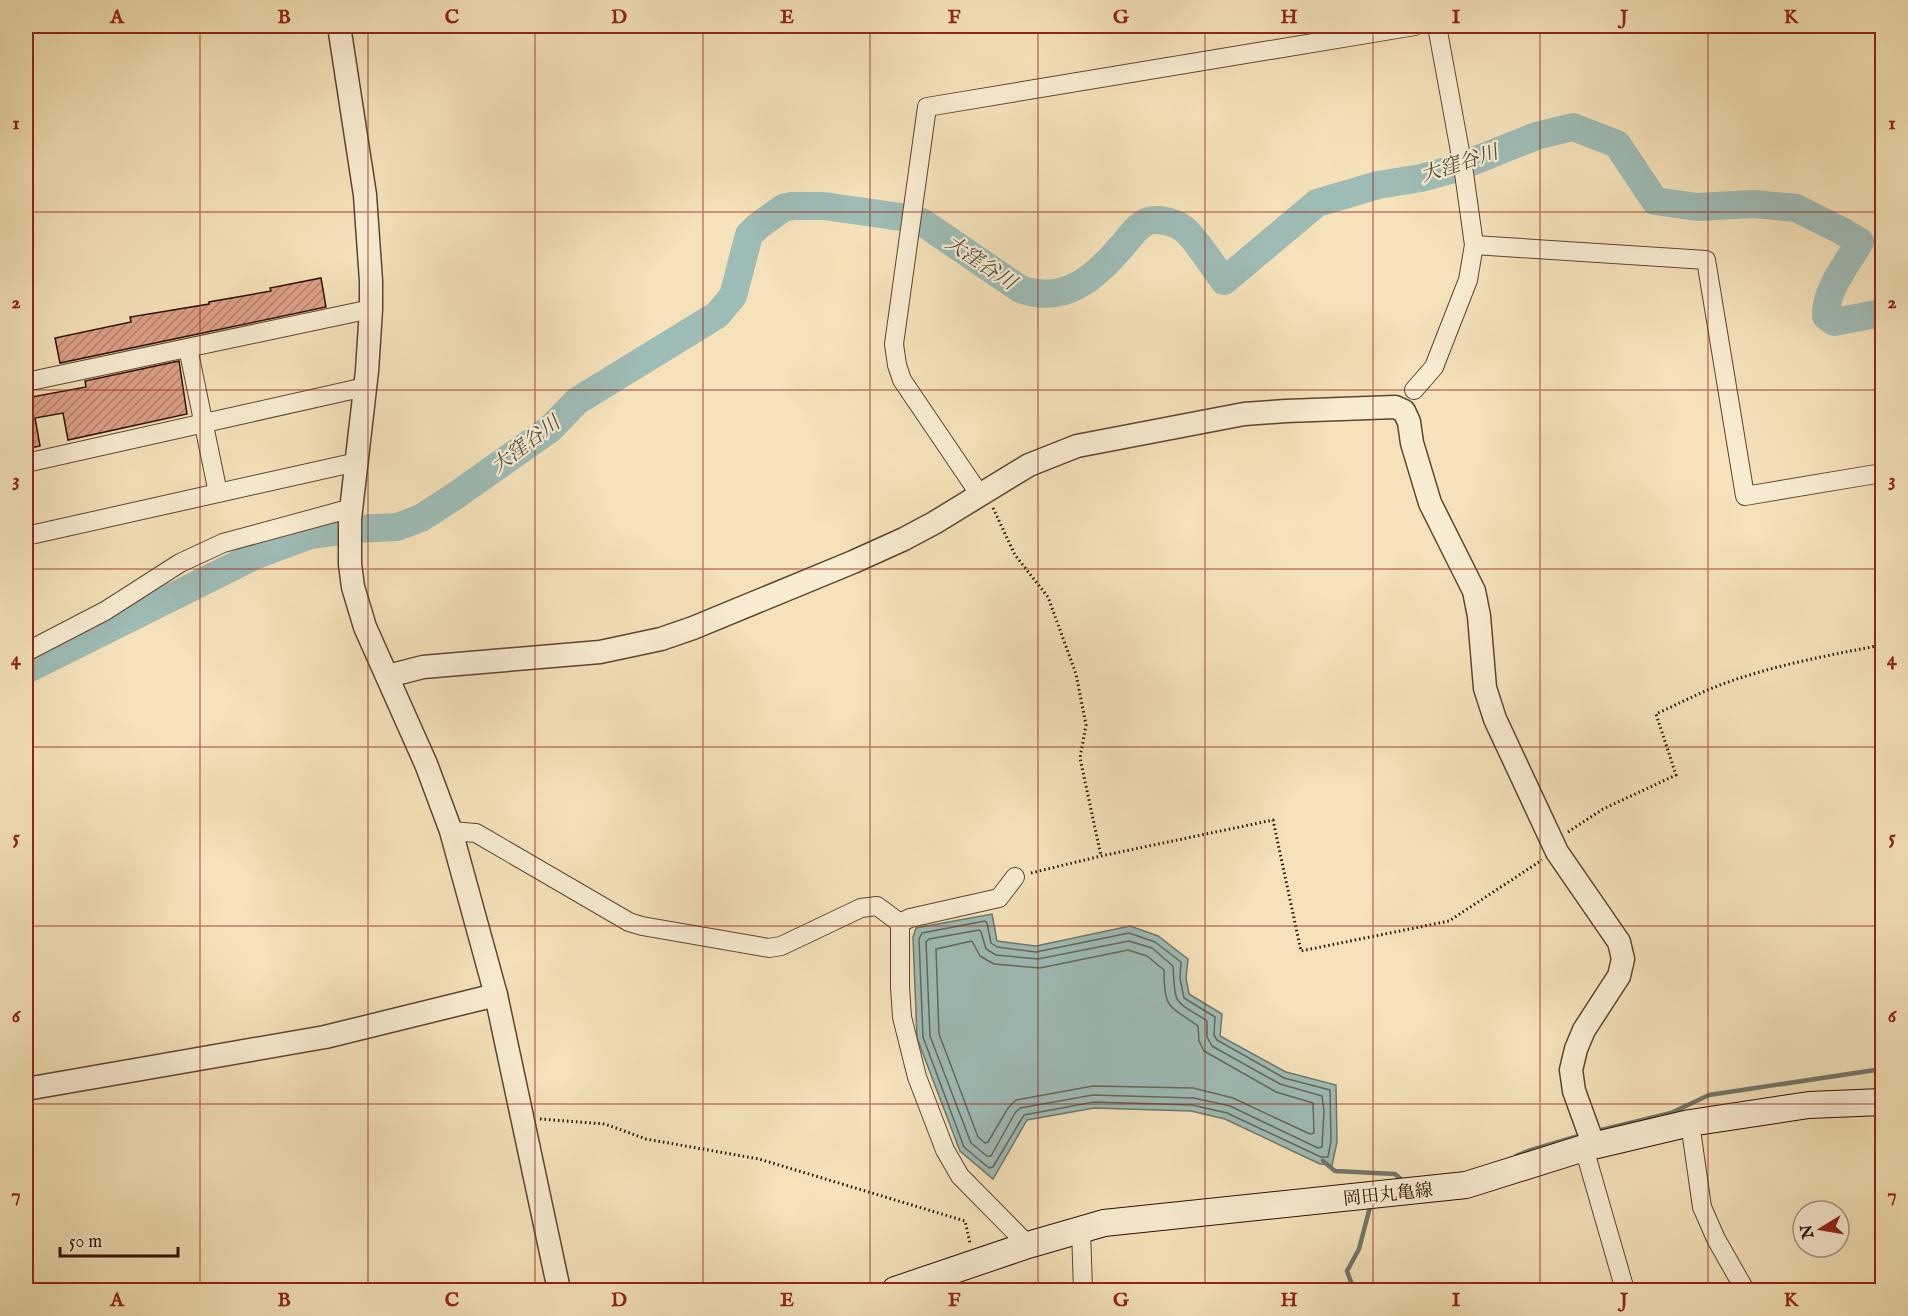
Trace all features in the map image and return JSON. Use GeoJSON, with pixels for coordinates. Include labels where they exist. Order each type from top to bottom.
{"type":"FeatureCollection","features":[{"type":"Feature","properties":{"kind":"main road","name":"岡田丸亀線"},"geometry":{"type":"LineString","coordinates":[[895,1290],[1028,1245],[1104,1223],[1467,1185],[1589,1140],[1809,1105],[1882,1102]]}},
{"type":"Feature","properties":{"kind":"street"},"geometry":{"type":"LineString","coordinates":[[339,26],[365,195],[370,252],[371,309],[350,522],[353,587],[358,609],[426,764],[451,831],[496,995],[559,1290]]}},
{"type":"Feature","properties":{"kind":"street"},"geometry":{"type":"LineString","coordinates":[[983,494],[902,380],[897,365],[894,344],[927,107],[1415,26]]}},
{"type":"Feature","properties":{"kind":"street"},"geometry":{"type":"LineString","coordinates":[[1414,390],[1434,367],[1468,280],[1474,244],[1437,26]]}},
{"type":"Feature","properties":{"kind":"street"},"geometry":{"type":"LineString","coordinates":[[1474,244],[1706,260],[1745,496],[1882,473]]}},
{"type":"Feature","properties":{"kind":"street"},"geometry":{"type":"LineString","coordinates":[[26,382],[371,309]]}},
{"type":"Feature","properties":{"kind":"street"},"geometry":{"type":"LineString","coordinates":[[188,348],[218,493]]}},
{"type":"Feature","properties":{"kind":"street"},"geometry":{"type":"LineString","coordinates":[[26,463],[365,387]]}},
{"type":"Feature","properties":{"kind":"street"},"geometry":{"type":"LineString","coordinates":[[388,676],[423,667],[600,652],[661,639],[853,562],[924,528],[1029,465],[1077,446],[1244,414],[1395,407],[1404,411],[1409,422],[1412,443],[1430,503],[1474,591],[1479,616],[1485,688],[1495,719],[1554,847],[1619,942],[1623,958],[1619,976],[1584,1030],[1571,1070],[1574,1091],[1589,1140],[1625,1290]]}},
{"type":"Feature","properties":{"kind":"street"},"geometry":{"type":"LineString","coordinates":[[26,536],[357,462]]}},
{"type":"Feature","properties":{"kind":"street"},"geometry":{"type":"LineString","coordinates":[[26,652],[105,611],[180,563],[223,543],[350,522]]}},
{"type":"Feature","properties":{"kind":"street"},"geometry":{"type":"LineString","coordinates":[[451,831],[476,833],[629,922],[642,926],[770,948],[781,946],[861,908],[877,906],[900,923]]}},
{"type":"Feature","properties":{"kind":"street"},"geometry":{"type":"LineString","coordinates":[[900,923],[910,918],[999,898],[1015,877]]}},
{"type":"Feature","properties":{"kind":"street"},"geometry":{"type":"LineString","coordinates":[[900,923],[900,987],[904,1027],[916,1077],[945,1150],[960,1176],[1028,1245]]}},
{"type":"Feature","properties":{"kind":"street"},"geometry":{"type":"LineString","coordinates":[[26,1089],[325,1037],[496,995]]}},
{"type":"Feature","properties":{"kind":"street"},"geometry":{"type":"LineString","coordinates":[[1690,1123],[1702,1207],[1712,1231],[1745,1290]]}},
{"type":"Feature","properties":{"kind":"street"},"geometry":{"type":"LineString","coordinates":[[1081,1230],[1083,1290]]}},
{"type":"Feature","properties":{"kind":"path"},"geometry":{"type":"LineString","coordinates":[[983,494],[1015,555],[1048,597],[1076,674],[1086,726],[1080,758],[1101,856]]}},
{"type":"Feature","properties":{"kind":"path"},"geometry":{"type":"LineString","coordinates":[[1015,877],[1101,856],[1273,820],[1301,951],[1449,921],[1554,847],[1603,809],[1676,775],[1656,714],[1716,686],[1796,663],[1882,645]]}},
{"type":"Feature","properties":{"kind":"path"},"geometry":{"type":"LineString","coordinates":[[524,1118],[605,1124],[646,1139],[759,1159],[965,1221],[975,1264]]}},
{"type":"Feature","properties":{"kind":"water"},"geometry":{"type":"Polygon","coordinates":[[[992,914],[997,941],[1036,946],[1130,926],[1158,936],[1188,959],[1186,978],[1189,994],[1222,1014],[1220,1036],[1286,1072],[1336,1085],[1337,1142],[1332,1165],[1320,1164],[1225,1119],[1191,1111],[1094,1108],[1027,1120],[993,1179],[960,1151],[917,1038],[913,937],[916,928],[992,914]]]}},
{"type":"Feature","properties":{"kind":"building"},"geometry":{"type":"Polygon","coordinates":[[[321,278],[326,307],[60,363],[55,338],[131,322],[130,317],[209,304],[209,302],[271,291],[270,288],[321,278]]]}},
{"type":"Feature","properties":{"kind":"building"},"geometry":{"type":"Polygon","coordinates":[[[179,361],[187,414],[68,440],[63,413],[35,418],[40,446],[26,449],[26,398],[86,387],[85,381],[179,361]]]}},
{"type":"Feature","properties":{"kind":"waterway","name":"大窪谷川"},"geometry":{"type":"LineString","coordinates":[[26,670],[256,555],[310,535],[355,529],[397,527],[421,518],[550,429],[577,401],[717,315],[733,296],[749,235],[783,208],[792,206],[824,206],[922,222],[1020,289],[1051,294],[1077,286],[1089,278],[1112,258],[1141,225],[1153,220],[1165,221],[1178,225],[1186,231],[1224,281],[1317,203],[1378,185],[1421,178],[1454,169],[1536,136],[1573,127],[1617,144],[1655,201],[1697,207],[1754,204],[1796,208],[1842,231],[1860,242],[1833,287],[1826,316],[1834,322],[1882,313]]}},
{"type":"Feature","properties":{"kind":"waterway"},"geometry":{"type":"LineString","coordinates":[[1597,1131],[1671,1113],[1709,1095],[1882,1069]]}},
{"type":"Feature","properties":{"kind":"waterway"},"geometry":{"type":"LineString","coordinates":[[1516,1156],[1582,1135]]}},
{"type":"Feature","properties":{"kind":"waterway"},"geometry":{"type":"LineString","coordinates":[[1323,1161],[1335,1171],[1395,1174],[1403,1181]]}},
{"type":"Feature","properties":{"kind":"waterway"},"geometry":{"type":"LineString","coordinates":[[1354,1290],[1347,1271],[1359,1249],[1370,1207],[1374,1206]]}}]}
